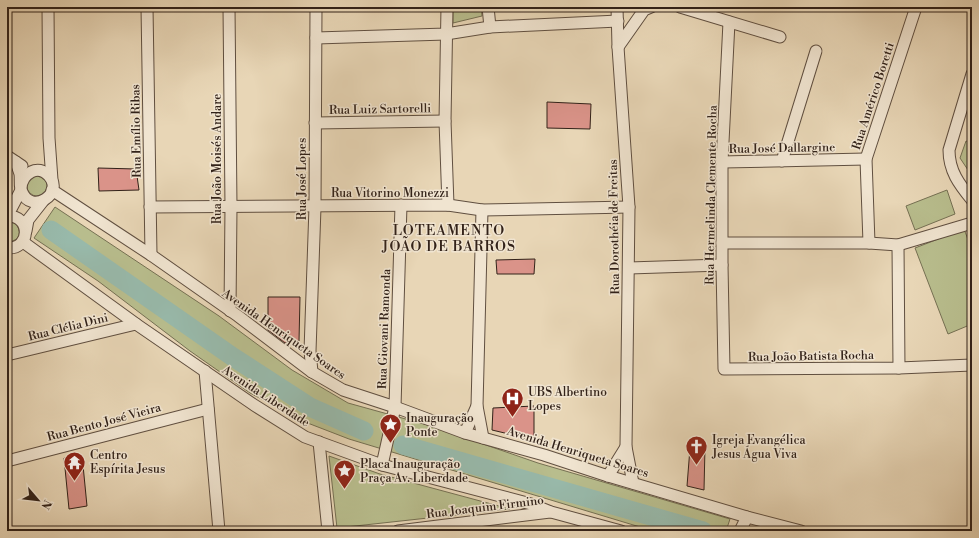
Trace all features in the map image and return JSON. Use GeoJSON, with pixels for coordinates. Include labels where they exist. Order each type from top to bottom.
{"type":"FeatureCollection","features":[{"type":"Feature","properties":{"kind":"street"},"geometry":{"type":"LineString","coordinates":[[8,248],[16,247],[23,242],[28,220],[50,195],[52,185],[49,138],[48,7]]}},
{"type":"Feature","properties":{"kind":"street","name":"Rua Emílio Ribas"},"geometry":{"type":"LineString","coordinates":[[147,7],[151,255]]}},
{"type":"Feature","properties":{"kind":"street","name":"Rua João Moisés Andare"},"geometry":{"type":"LineString","coordinates":[[229,7],[231,206],[230,311]]}},
{"type":"Feature","properties":{"kind":"street","name":"Rua José Lopes"},"geometry":{"type":"LineString","coordinates":[[312,372],[310,351],[315,206],[316,7]]}},
{"type":"Feature","properties":{"kind":"street"},"geometry":{"type":"LineString","coordinates":[[447,7],[445,121],[448,204]]}},
{"type":"Feature","properties":{"kind":"street"},"geometry":{"type":"LineString","coordinates":[[488,7],[490,26]]}},
{"type":"Feature","properties":{"kind":"street","name":"Rua Dorothéia de Freitas"},"geometry":{"type":"LineString","coordinates":[[617,7],[618,47],[629,207],[626,447],[633,483]]}},
{"type":"Feature","properties":{"kind":"street"},"geometry":{"type":"LineString","coordinates":[[618,47],[644,10],[651,7]]}},
{"type":"Feature","properties":{"kind":"street"},"geometry":{"type":"LineString","coordinates":[[680,7],[780,37]]}},
{"type":"Feature","properties":{"kind":"street","name":"Rua Américo Boretti"},"geometry":{"type":"LineString","coordinates":[[869,243],[866,159],[916,7]]}},
{"type":"Feature","properties":{"kind":"street"},"geometry":{"type":"LineString","coordinates":[[316,38],[446,34],[490,26],[618,21]]}},
{"type":"Feature","properties":{"kind":"street","name":"Rua Hermelinda Clemente Rocha"},"geometry":{"type":"LineString","coordinates":[[724,370],[722,162],[729,22]]}},
{"type":"Feature","properties":{"kind":"street"},"geometry":{"type":"LineString","coordinates":[[782,161],[816,51]]}},
{"type":"Feature","properties":{"kind":"street"},"geometry":{"type":"LineString","coordinates":[[972,74],[949,150],[949,161],[952,172],[972,200]]}},
{"type":"Feature","properties":{"kind":"street","name":"Rua Luiz Sartorelli"},"geometry":{"type":"LineString","coordinates":[[315,124],[445,121]]}},
{"type":"Feature","properties":{"kind":"street"},"geometry":{"type":"LineString","coordinates":[[26,231],[22,221],[18,218],[7,215],[12,209],[21,189],[21,183],[26,174],[36,170],[43,158],[49,138]]}},
{"type":"Feature","properties":{"kind":"street"},"geometry":{"type":"LineString","coordinates":[[11,159],[26,168],[45,172],[52,185]]}},
{"type":"Feature","properties":{"kind":"street"},"geometry":{"type":"LineString","coordinates":[[11,159],[20,173],[21,189],[24,197],[38,203],[43,202]]}},
{"type":"Feature","properties":{"kind":"street","name":"Rua José Dallargine"},"geometry":{"type":"LineString","coordinates":[[722,162],[866,159]]}},
{"type":"Feature","properties":{"kind":"street","name":"Avenida Henriqueta Soares"},"geometry":{"type":"LineString","coordinates":[[52,185],[230,311],[312,372],[343,390],[395,407],[465,433],[544,455],[608,476],[747,517],[801,531]]}},
{"type":"Feature","properties":{"kind":"street","name":"Rua Vitorino Monezzi"},"geometry":{"type":"LineString","coordinates":[[150,207],[448,204],[482,210],[629,207]]}},
{"type":"Feature","properties":{"kind":"street","name":"Rua Giovani Ramonda"},"geometry":{"type":"LineString","coordinates":[[382,465],[395,407],[401,205]]}},
{"type":"Feature","properties":{"kind":"street"},"geometry":{"type":"LineString","coordinates":[[482,210],[477,406],[483,438]]}},
{"type":"Feature","properties":{"kind":"street"},"geometry":{"type":"LineString","coordinates":[[722,243],[869,243],[898,245],[972,223]]}},
{"type":"Feature","properties":{"kind":"street","name":"Avenida Liberdade"},"geometry":{"type":"LineString","coordinates":[[23,242],[136,324],[305,437],[382,465],[531,504],[551,512],[621,531]]}},
{"type":"Feature","properties":{"kind":"street"},"geometry":{"type":"LineString","coordinates":[[898,245],[898,368]]}},
{"type":"Feature","properties":{"kind":"street"},"geometry":{"type":"LineString","coordinates":[[629,268],[722,265]]}},
{"type":"Feature","properties":{"kind":"street","name":"Rua Clélia Dini"},"geometry":{"type":"LineString","coordinates":[[7,355],[136,324]]}},
{"type":"Feature","properties":{"kind":"street"},"geometry":{"type":"LineString","coordinates":[[296,360],[310,351]]}},
{"type":"Feature","properties":{"kind":"street","name":"Rua João Batista Rocha"},"geometry":{"type":"LineString","coordinates":[[724,370],[898,368],[972,365]]}},
{"type":"Feature","properties":{"kind":"street"},"geometry":{"type":"LineString","coordinates":[[205,371],[219,531]]}},
{"type":"Feature","properties":{"kind":"street"},"geometry":{"type":"LineString","coordinates":[[465,433],[477,406]]}},
{"type":"Feature","properties":{"kind":"street","name":"Rua Bento José Vieira"},"geometry":{"type":"LineString","coordinates":[[7,461],[208,409]]}},
{"type":"Feature","properties":{"kind":"street"},"geometry":{"type":"LineString","coordinates":[[319,442],[328,531]]}},
{"type":"Feature","properties":{"kind":"street"},"geometry":{"type":"LineString","coordinates":[[608,476],[626,447]]}},
{"type":"Feature","properties":{"kind":"street","name":"Rua Joaquim Firmino"},"geometry":{"type":"LineString","coordinates":[[398,531],[551,512]]}},
{"type":"Feature","properties":{"kind":"street"},"geometry":{"type":"LineString","coordinates":[[740,531],[747,517]]}},
{"type":"Feature","properties":{"kind":"green space"},"geometry":{"type":"Polygon","coordinates":[[[453,7],[481,7],[482,16],[453,23],[453,7]]]}},
{"type":"Feature","properties":{"kind":"green space"},"geometry":{"type":"Polygon","coordinates":[[[966,141],[972,143],[972,176],[960,158],[966,141]]]}},
{"type":"Feature","properties":{"kind":"green space"},"geometry":{"type":"Polygon","coordinates":[[[37,176],[44,179],[47,186],[44,193],[37,196],[30,193],[27,186],[30,179],[37,176]]]}},
{"type":"Feature","properties":{"kind":"green space"},"geometry":{"type":"Polygon","coordinates":[[[947,190],[955,214],[915,230],[906,206],[947,190]]]}},
{"type":"Feature","properties":{"kind":"green space"},"geometry":{"type":"Polygon","coordinates":[[[55,207],[219,316],[292,370],[348,403],[431,426],[538,463],[730,519],[726,531],[657,531],[640,527],[349,439],[305,422],[250,393],[190,351],[98,281],[34,238],[55,207]]]}},
{"type":"Feature","properties":{"kind":"green space"},"geometry":{"type":"Polygon","coordinates":[[[7,222],[15,223],[19,229],[17,238],[11,241],[7,241],[7,222]]]}},
{"type":"Feature","properties":{"kind":"green space"},"geometry":{"type":"Polygon","coordinates":[[[964,229],[972,250],[972,324],[948,334],[915,248],[964,229]]]}},
{"type":"Feature","properties":{"kind":"green space"},"geometry":{"type":"Polygon","coordinates":[[[329,456],[380,474],[510,509],[337,528],[329,456]]]}},
{"type":"Feature","properties":{"kind":"building"},"geometry":{"type":"Polygon","coordinates":[[[547,102],[591,104],[590,129],[547,128],[547,102]]]}},
{"type":"Feature","properties":{"kind":"building"},"geometry":{"type":"Polygon","coordinates":[[[98,168],[136,169],[139,190],[99,191],[98,168]]]}},
{"type":"Feature","properties":{"kind":"building"},"geometry":{"type":"Polygon","coordinates":[[[535,259],[534,274],[497,274],[496,260],[535,259]]]}},
{"type":"Feature","properties":{"kind":"building"},"geometry":{"type":"Polygon","coordinates":[[[268,297],[300,297],[299,341],[285,343],[268,330],[268,297]]]}},
{"type":"Feature","properties":{"kind":"building","name":"UBS Albertino Lopes"},"geometry":{"type":"Polygon","coordinates":[[[534,406],[534,440],[492,430],[493,408],[534,406]]]}},
{"type":"Feature","properties":{"kind":"building","name":"Igreja Evangélica Jesus Água Viva"},"geometry":{"type":"Polygon","coordinates":[[[705,447],[704,490],[687,486],[690,448],[705,447]]]}},
{"type":"Feature","properties":{"kind":"building","name":"Centro Espírita Jesus"},"geometry":{"type":"Polygon","coordinates":[[[82,455],[87,506],[69,509],[64,458],[82,455]]]}},
{"type":"Feature","properties":{"kind":"waterway"},"geometry":{"type":"LineString","coordinates":[[51,230],[233,357],[310,407],[364,431]]}},
{"type":"Feature","properties":{"kind":"waterway"},"geometry":{"type":"LineString","coordinates":[[403,445],[703,531]]}},
{"type":"Feature","properties":{"kind":"place","name":"UBS Albertino Lopes"},"geometry":{"type":"Point","coordinates":[513,418]}},
{"type":"Feature","properties":{"kind":"place","name":"Inauguração Ponte"},"geometry":{"type":"Point","coordinates":[391,444]}},
{"type":"Feature","properties":{"kind":"place","name":"Igreja Evangélica Jesus Água Viva"},"geometry":{"type":"Point","coordinates":[696,466]}},
{"type":"Feature","properties":{"kind":"place","name":"Centro Espírita Jesus"},"geometry":{"type":"Point","coordinates":[75,482]}},
{"type":"Feature","properties":{"kind":"place","name":"Placa Inauguração Praça Av. Liberdade"},"geometry":{"type":"Point","coordinates":[344,490]}},
{"type":"Feature","properties":{"kind":"district","name":"LOTEAMENTO JOÃO DE BARROS"},"geometry":{"type":"Point","coordinates":[449,238]}}]}
